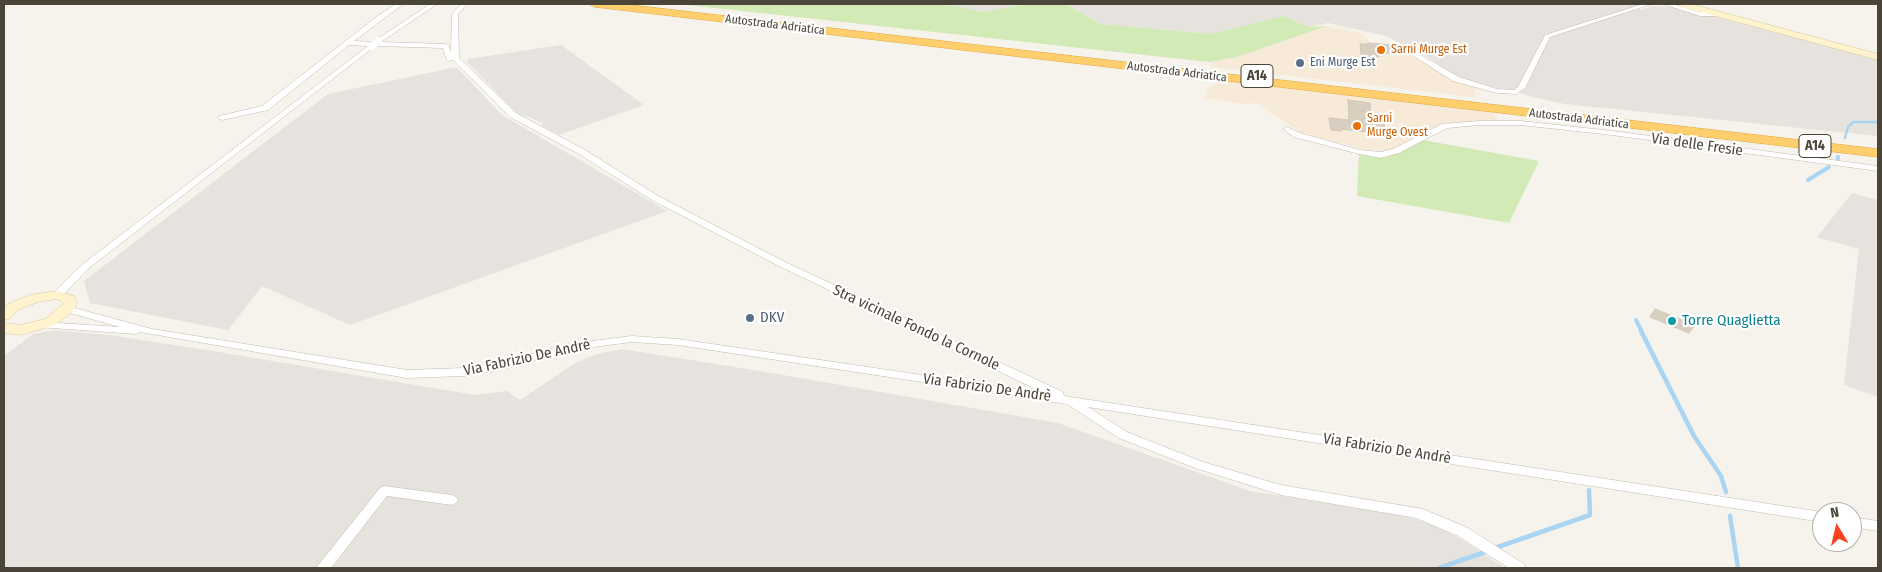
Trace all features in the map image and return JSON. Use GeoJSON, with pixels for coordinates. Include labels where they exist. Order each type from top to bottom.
{"type":"FeatureCollection","features":[{"type":"Feature","properties":{"kind":"highway","name":"Autostrada Adriatica"},"geometry":{"type":"LineString","coordinates":[[595,4],[1878,153]]}},
{"type":"Feature","properties":{"kind":"highway","name":"Autostrada Adriatica"},"geometry":{"type":"LineString","coordinates":[[636,4],[1878,146]]}},
{"type":"Feature","properties":{"kind":"main road"},"geometry":{"type":"LineString","coordinates":[[1682,4],[1878,56]]}},
{"type":"Feature","properties":{"kind":"main road"},"geometry":{"type":"LineString","coordinates":[[1696,4],[1878,56]]}},
{"type":"Feature","properties":{"kind":"main road"},"geometry":{"type":"LineString","coordinates":[[4,316],[23,302],[46,295],[57,295],[69,299],[70,304],[67,310],[57,318],[4,338]]}},
{"type":"Feature","properties":{"kind":"main road"},"geometry":{"type":"LineString","coordinates":[[4,328],[21,330]]}},
{"type":"Feature","properties":{"kind":"street"},"geometry":{"type":"LineString","coordinates":[[222,118],[265,108],[375,20],[400,4]]}},
{"type":"Feature","properties":{"kind":"street"},"geometry":{"type":"LineString","coordinates":[[57,295],[86,266],[375,43],[434,4]]}},
{"type":"Feature","properties":{"kind":"street"},"geometry":{"type":"LineString","coordinates":[[455,58],[455,14],[464,4]]}},
{"type":"Feature","properties":{"kind":"street"},"geometry":{"type":"LineString","coordinates":[[1401,46],[1450,76],[1497,92],[1516,92],[1522,88],[1547,36],[1649,4]]}},
{"type":"Feature","properties":{"kind":"street"},"geometry":{"type":"LineString","coordinates":[[1666,4],[1700,14],[1718,14]]}},
{"type":"Feature","properties":{"kind":"street","name":"Stra vicinale Fondo la Cornole"},"geometry":{"type":"LineString","coordinates":[[348,43],[446,46],[450,58],[455,58],[513,115],[582,152],[654,198],[782,264],[1068,400],[1123,435],[1199,465],[1281,490],[1418,513],[1464,532],[1520,568]]}},
{"type":"Feature","properties":{"kind":"street","name":"Via delle Fresie"},"geometry":{"type":"LineString","coordinates":[[1286,130],[1297,135],[1359,152],[1381,155],[1396,151],[1445,126],[1479,123],[1521,123],[1612,133],[1878,169]]}},
{"type":"Feature","properties":{"kind":"street"},"geometry":{"type":"LineString","coordinates":[[67,310],[152,332]]}},
{"type":"Feature","properties":{"kind":"street"},"geometry":{"type":"LineString","coordinates":[[42,325],[152,332]]}},
{"type":"Feature","properties":{"kind":"street","name":"Via Fabrizio De Andrè"},"geometry":{"type":"LineString","coordinates":[[152,332],[408,374],[464,372],[509,364],[569,346],[632,339],[678,342],[1068,400],[1812,515]]}},
{"type":"Feature","properties":{"kind":"street"},"geometry":{"type":"LineString","coordinates":[[323,568],[384,491],[452,500]]}},
{"type":"Feature","properties":{"kind":"street"},"geometry":{"type":"LineString","coordinates":[[1862,524],[1878,526]]}},
{"type":"Feature","properties":{"kind":"shaded area"},"geometry":{"type":"Polygon","coordinates":[[[934,4],[1028,4],[982,12],[934,4]]]}},
{"type":"Feature","properties":{"kind":"shaded area"},"geometry":{"type":"Polygon","coordinates":[[[1067,4],[1639,4],[1633,7],[1641,10],[1654,6],[1682,8],[1878,59],[1878,136],[1565,104],[1532,97],[1512,90],[1490,87],[1458,77],[1421,53],[1386,36],[1328,23],[1309,27],[1284,16],[1213,34],[1101,24],[1067,4]]]}},
{"type":"Feature","properties":{"kind":"shaded area"},"geometry":{"type":"Polygon","coordinates":[[[1327,26],[1360,33],[1371,43],[1401,48],[1403,55],[1410,55],[1478,87],[1474,97],[1211,67],[1209,62],[1237,57],[1327,26]]]}},
{"type":"Feature","properties":{"kind":"shaded area"},"geometry":{"type":"Polygon","coordinates":[[[561,45],[644,105],[559,135],[542,126],[542,123],[518,114],[467,62],[468,59],[561,45]]]}},
{"type":"Feature","properties":{"kind":"shaded area"},"geometry":{"type":"Polygon","coordinates":[[[457,68],[502,115],[667,211],[350,325],[262,286],[228,330],[90,303],[84,281],[328,94],[457,68]]]}},
{"type":"Feature","properties":{"kind":"shaded area"},"geometry":{"type":"Polygon","coordinates":[[[1220,80],[1492,112],[1499,121],[1444,124],[1388,152],[1366,150],[1299,132],[1257,103],[1243,104],[1205,98],[1208,88],[1220,80]]]}},
{"type":"Feature","properties":{"kind":"shaded area"},"geometry":{"type":"Polygon","coordinates":[[[1852,193],[1878,200],[1878,397],[1844,385],[1859,249],[1817,237],[1852,193]]]}},
{"type":"Feature","properties":{"kind":"shaded area"},"geometry":{"type":"Polygon","coordinates":[[[55,330],[109,335],[213,351],[475,395],[507,391],[520,400],[575,363],[597,354],[622,349],[766,372],[1058,423],[1250,491],[1399,515],[1432,524],[1462,540],[1505,568],[4,568],[4,356],[33,334],[55,330]]]}},
{"type":"Feature","properties":{"kind":"green space"},"geometry":{"type":"Polygon","coordinates":[[[678,4],[934,4],[982,12],[1028,4],[1066,4],[1101,24],[1212,34],[1284,16],[1309,27],[1327,26],[1237,57],[1209,62],[678,4]]]}},
{"type":"Feature","properties":{"kind":"green space"},"geometry":{"type":"Polygon","coordinates":[[[1417,139],[1539,161],[1509,223],[1357,196],[1359,152],[1381,155],[1417,139]]]}},
{"type":"Feature","properties":{"kind":"building","name":"Sarni Murge Est"},"geometry":{"type":"Polygon","coordinates":[[[1360,44],[1393,45],[1394,54],[1386,53],[1362,64],[1360,44]]]}},
{"type":"Feature","properties":{"kind":"building"},"geometry":{"type":"Polygon","coordinates":[[[1348,100],[1370,103],[1371,123],[1384,124],[1386,134],[1341,129],[1342,131],[1331,130],[1329,118],[1349,120],[1348,100]]]}},
{"type":"Feature","properties":{"kind":"building","name":"Torre Quaglietta"},"geometry":{"type":"Polygon","coordinates":[[[1655,309],[1695,325],[1689,333],[1650,317],[1655,309]]]}},
{"type":"Feature","properties":{"kind":"waterway"},"geometry":{"type":"LineString","coordinates":[[1845,138],[1848,127],[1853,122],[1878,122]]}},
{"type":"Feature","properties":{"kind":"waterway"},"geometry":{"type":"LineString","coordinates":[[1837,162],[1838,157]]}},
{"type":"Feature","properties":{"kind":"waterway"},"geometry":{"type":"LineString","coordinates":[[1808,180],[1829,167]]}},
{"type":"Feature","properties":{"kind":"waterway"},"geometry":{"type":"LineString","coordinates":[[1636,320],[1642,332]]}},
{"type":"Feature","properties":{"kind":"waterway"},"geometry":{"type":"LineString","coordinates":[[1641,331],[1694,436],[1721,476],[1726,492]]}},
{"type":"Feature","properties":{"kind":"waterway"},"geometry":{"type":"LineString","coordinates":[[1495,548],[1590,515],[1589,490]]}},
{"type":"Feature","properties":{"kind":"waterway"},"geometry":{"type":"LineString","coordinates":[[1730,516],[1738,568]]}},
{"type":"Feature","properties":{"kind":"waterway"},"geometry":{"type":"LineString","coordinates":[[1439,568],[1488,551]]}},
{"type":"Feature","properties":{"kind":"place","name":"Sarni Murge Est"},"geometry":{"type":"Point","coordinates":[1381,50]}},
{"type":"Feature","properties":{"kind":"place","name":"Eni Murge Est"},"geometry":{"type":"Point","coordinates":[1300,63]}},
{"type":"Feature","properties":{"kind":"place","name":"Sarni Murge Ovest"},"geometry":{"type":"Point","coordinates":[1357,126]}},
{"type":"Feature","properties":{"kind":"place","name":"DKV"},"geometry":{"type":"Point","coordinates":[750,318]}},
{"type":"Feature","properties":{"kind":"place","name":"Torre Quaglietta"},"geometry":{"type":"Point","coordinates":[1672,321]}}]}
